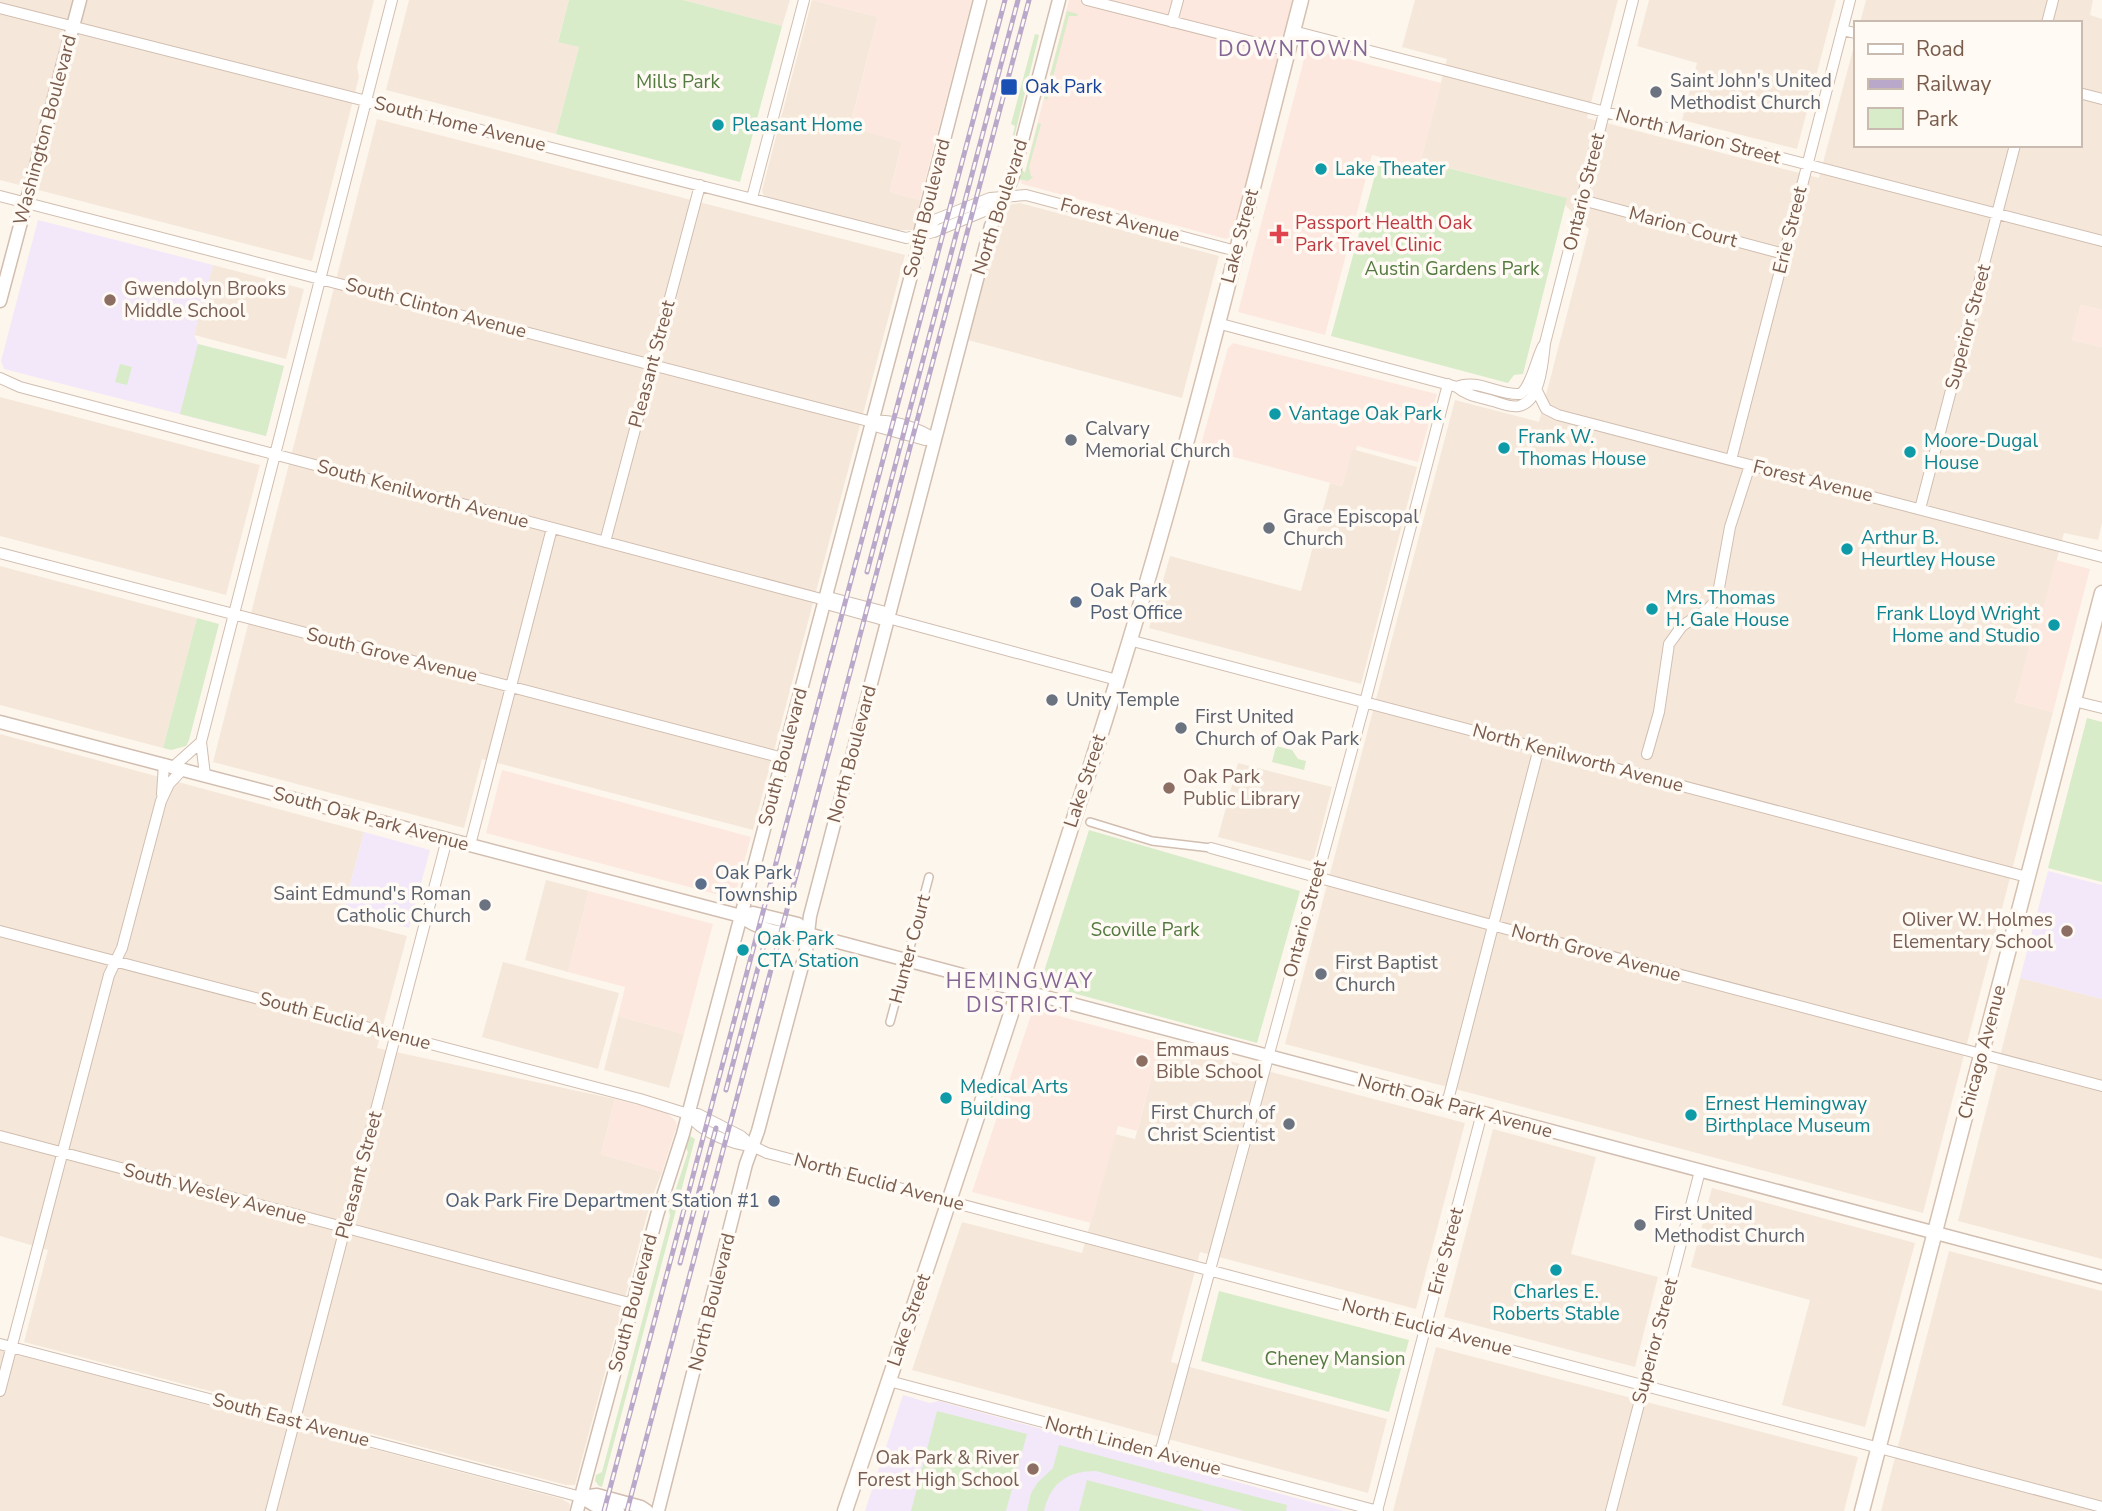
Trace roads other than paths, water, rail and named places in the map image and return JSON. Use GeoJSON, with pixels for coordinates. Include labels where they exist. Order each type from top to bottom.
{"type":"FeatureCollection","features":[{"type":"Feature","properties":{"kind":"main road","name":"Lake Street"},"geometry":{"type":"LineString","coordinates":[[845,1511],[950,1200],[1118,680],[1217,323],[1301,0]]}},
{"type":"Feature","properties":{"kind":"main road","name":"Chicago Avenue"},"geometry":{"type":"LineString","coordinates":[[1861,1511],[2102,593]]}},
{"type":"Feature","properties":{"kind":"street","name":"Washington Boulevard"},"geometry":{"type":"LineString","coordinates":[[0,300],[80,0]]}},
{"type":"Feature","properties":{"kind":"street"},"geometry":{"type":"LineString","coordinates":[[205,775],[201,742],[392,0]]}},
{"type":"Feature","properties":{"kind":"street"},"geometry":{"type":"LineString","coordinates":[[752,198],[804,0]]}},
{"type":"Feature","properties":{"kind":"street","name":"South Boulevard"},"geometry":{"type":"LineString","coordinates":[[577,1511],[741,916],[917,253],[919,233],[980,0]]}},
{"type":"Feature","properties":{"kind":"street","name":"North Boulevard"},"geometry":{"type":"LineString","coordinates":[[658,1511],[752,1146],[806,951],[810,916],[934,439],[991,226],[1012,179],[1059,0]]}},
{"type":"Feature","properties":{"kind":"street"},"geometry":{"type":"LineString","coordinates":[[1087,0],[1288,51]]}},
{"type":"Feature","properties":{"kind":"street"},"geometry":{"type":"LineString","coordinates":[[1172,22],[1178,0]]}},
{"type":"Feature","properties":{"kind":"street","name":"Ontario Street"},"geometry":{"type":"LineString","coordinates":[[1535,385],[1633,0]]}},
{"type":"Feature","properties":{"kind":"street","name":"Erie Street"},"geometry":{"type":"LineString","coordinates":[[1731,460],[1850,0]]}},
{"type":"Feature","properties":{"kind":"street"},"geometry":{"type":"LineString","coordinates":[[2048,21],[2053,0]]}},
{"type":"Feature","properties":{"kind":"street","name":"South Home Avenue"},"geometry":{"type":"LineString","coordinates":[[0,8],[906,238],[919,233],[934,232],[984,211],[1003,198]]}},
{"type":"Feature","properties":{"kind":"street"},"geometry":{"type":"LineString","coordinates":[[1842,30],[1854,33]]}},
{"type":"Feature","properties":{"kind":"street","name":"North Marion Street"},"geometry":{"type":"LineString","coordinates":[[1293,31],[2102,241]]}},
{"type":"Feature","properties":{"kind":"street"},"geometry":{"type":"LineString","coordinates":[[2081,94],[2102,99]]}},
{"type":"Feature","properties":{"kind":"street","name":"Superior Street"},"geometry":{"type":"LineString","coordinates":[[1920,509],[2014,147]]}},
{"type":"Feature","properties":{"kind":"street","name":"Pleasant Street"},"geometry":{"type":"LineString","coordinates":[[605,542],[699,185]]}},
{"type":"Feature","properties":{"kind":"street","name":"Forest Avenue"},"geometry":{"type":"LineString","coordinates":[[1003,198],[1026,195],[1236,251]]}},
{"type":"Feature","properties":{"kind":"street","name":"South Clinton Avenue"},"geometry":{"type":"LineString","coordinates":[[0,196],[872,422],[880,419],[926,432],[934,439]]}},
{"type":"Feature","properties":{"kind":"street","name":"Marion Court"},"geometry":{"type":"LineString","coordinates":[[1582,200],[1784,254]]}},
{"type":"Feature","properties":{"kind":"street"},"geometry":{"type":"LineString","coordinates":[[1217,323],[1453,385],[1465,383],[1521,406],[1535,385]]}},
{"type":"Feature","properties":{"kind":"street","name":"South Kenilworth Avenue"},"geometry":{"type":"LineString","coordinates":[[0,378],[20,387],[825,600]]}},
{"type":"Feature","properties":{"kind":"street","name":"Ontario Street"},"geometry":{"type":"LineString","coordinates":[[1160,1453],[1453,385]]}},
{"type":"Feature","properties":{"kind":"street","name":"Forest Avenue"},"geometry":{"type":"LineString","coordinates":[[1535,385],[1543,404],[1552,413],[2102,557]]}},
{"type":"Feature","properties":{"kind":"street","name":"South Kenilworth Avenue"},"geometry":{"type":"LineString","coordinates":[[0,386],[20,387]]}},
{"type":"Feature","properties":{"kind":"street"},"geometry":{"type":"LineString","coordinates":[[1647,754],[1659,712],[1669,644],[1682,626],[1708,609],[1717,599],[1730,527],[1750,465]]}},
{"type":"Feature","properties":{"kind":"street"},"geometry":{"type":"LineString","coordinates":[[470,845],[552,528]]}},
{"type":"Feature","properties":{"kind":"street","name":"South Grove Avenue"},"geometry":{"type":"LineString","coordinates":[[0,553],[783,758]]}},
{"type":"Feature","properties":{"kind":"street"},"geometry":{"type":"LineString","coordinates":[[825,600],[830,606],[880,619],[888,618],[1118,680]]}},
{"type":"Feature","properties":{"kind":"street","name":"North Kenilworth Avenue"},"geometry":{"type":"LineString","coordinates":[[1129,640],[2027,877]]}},
{"type":"Feature","properties":{"kind":"street"},"geometry":{"type":"LineString","coordinates":[[2074,701],[2102,708]]}},
{"type":"Feature","properties":{"kind":"street","name":"South Oak Park Avenue"},"geometry":{"type":"LineString","coordinates":[[0,722],[741,916]]}},
{"type":"Feature","properties":{"kind":"street"},"geometry":{"type":"LineString","coordinates":[[0,1391],[109,975],[122,948],[161,801],[173,767],[201,742]]}},
{"type":"Feature","properties":{"kind":"street"},"geometry":{"type":"LineString","coordinates":[[1447,1104],[1539,748]]}},
{"type":"Feature","properties":{"kind":"street"},"geometry":{"type":"LineString","coordinates":[[161,801],[172,780],[173,767]]}},
{"type":"Feature","properties":{"kind":"street","name":"North Grove Avenue"},"geometry":{"type":"LineString","coordinates":[[1090,822],[1152,841],[1211,848],[1493,926],[2102,1086]]}},
{"type":"Feature","properties":{"kind":"street","name":"Pleasant Street"},"geometry":{"type":"LineString","coordinates":[[271,1511],[447,839]]}},
{"type":"Feature","properties":{"kind":"street","name":"Hunter Court"},"geometry":{"type":"LineString","coordinates":[[890,1022],[929,877]]}},
{"type":"Feature","properties":{"kind":"street","name":"North Oak Park Avenue"},"geometry":{"type":"LineString","coordinates":[[741,916],[750,923],[794,935],[808,934],[2102,1277]]}},
{"type":"Feature","properties":{"kind":"street","name":"South Euclid Avenue"},"geometry":{"type":"LineString","coordinates":[[0,930],[688,1114]]}},
{"type":"Feature","properties":{"kind":"street","name":"Erie Street"},"geometry":{"type":"LineString","coordinates":[[1377,1511],[1482,1113]]}},
{"type":"Feature","properties":{"kind":"street","name":"North Euclid Avenue"},"geometry":{"type":"LineString","coordinates":[[688,1114],[696,1125],[739,1145],[752,1146],[767,1153],[2102,1507]]}},
{"type":"Feature","properties":{"kind":"street","name":"South Wesley Avenue"},"geometry":{"type":"LineString","coordinates":[[0,1136],[633,1304]]}},
{"type":"Feature","properties":{"kind":"street","name":"Superior Street"},"geometry":{"type":"LineString","coordinates":[[1611,1511],[1700,1171]]}},
{"type":"Feature","properties":{"kind":"street","name":"South East Avenue"},"geometry":{"type":"LineString","coordinates":[[0,1344],[581,1497]]}},
{"type":"Feature","properties":{"kind":"street","name":"North Linden Avenue"},"geometry":{"type":"LineString","coordinates":[[889,1381],[1377,1511]]}},
{"type":"Feature","properties":{"kind":"street"},"geometry":{"type":"LineString","coordinates":[[581,1497],[597,1495],[647,1511]]}},
{"type":"Feature","properties":{"kind":"street"},"geometry":{"type":"LineString","coordinates":[[581,1497],[594,1505],[618,1511]]}},
{"type":"Feature","properties":{"kind":"railway"},"geometry":{"type":"LineString","coordinates":[[604,1511],[1005,0]]}},
{"type":"Feature","properties":{"kind":"railway"},"geometry":{"type":"LineString","coordinates":[[867,572],[1018,0]]}},
{"type":"Feature","properties":{"kind":"railway"},"geometry":{"type":"LineString","coordinates":[[627,1511],[1029,0]]}},
{"type":"Feature","properties":{"kind":"railway"},"geometry":{"type":"LineString","coordinates":[[726,1090],[764,945]]}},
{"type":"Feature","properties":{"kind":"railway"},"geometry":{"type":"LineString","coordinates":[[680,1263],[716,1128]]}},
{"type":"Feature","properties":{"kind":"place","name":"Oak Park"},"geometry":{"type":"Point","coordinates":[1009,87]}},
{"type":"Feature","properties":{"kind":"place","name":"Saint John's United Methodist Church"},"geometry":{"type":"Point","coordinates":[1656,92]}},
{"type":"Feature","properties":{"kind":"place","name":"Pleasant Home"},"geometry":{"type":"Point","coordinates":[718,125]}},
{"type":"Feature","properties":{"kind":"place","name":"Lake Theater"},"geometry":{"type":"Point","coordinates":[1321,169]}},
{"type":"Feature","properties":{"kind":"place","name":"Passport Health Oak Park Travel Clinic"},"geometry":{"type":"Point","coordinates":[1279,234]}},
{"type":"Feature","properties":{"kind":"place","name":"Gwendolyn Brooks Middle School"},"geometry":{"type":"Point","coordinates":[110,300]}},
{"type":"Feature","properties":{"kind":"place","name":"Vantage Oak Park"},"geometry":{"type":"Point","coordinates":[1275,414]}},
{"type":"Feature","properties":{"kind":"place","name":"Calvary Memorial Church"},"geometry":{"type":"Point","coordinates":[1071,440]}},
{"type":"Feature","properties":{"kind":"place","name":"Frank W. Thomas House"},"geometry":{"type":"Point","coordinates":[1504,448]}},
{"type":"Feature","properties":{"kind":"place","name":"Moore-Dugal House"},"geometry":{"type":"Point","coordinates":[1910,452]}},
{"type":"Feature","properties":{"kind":"place","name":"Grace Episcopal Church"},"geometry":{"type":"Point","coordinates":[1269,528]}},
{"type":"Feature","properties":{"kind":"place","name":"Arthur B. Heurtley House"},"geometry":{"type":"Point","coordinates":[1847,549]}},
{"type":"Feature","properties":{"kind":"place","name":"Oak Park Post Office"},"geometry":{"type":"Point","coordinates":[1076,602]}},
{"type":"Feature","properties":{"kind":"place","name":"Mrs. Thomas H. Gale House"},"geometry":{"type":"Point","coordinates":[1652,609]}},
{"type":"Feature","properties":{"kind":"place","name":"Frank Lloyd Wright Home and Studio"},"geometry":{"type":"Point","coordinates":[2054,625]}},
{"type":"Feature","properties":{"kind":"place","name":"Unity Temple"},"geometry":{"type":"Point","coordinates":[1052,700]}},
{"type":"Feature","properties":{"kind":"place","name":"First United Church of Oak Park"},"geometry":{"type":"Point","coordinates":[1181,728]}},
{"type":"Feature","properties":{"kind":"place","name":"Oak Park Public Library"},"geometry":{"type":"Point","coordinates":[1169,788]}},
{"type":"Feature","properties":{"kind":"place","name":"Oak Park Township"},"geometry":{"type":"Point","coordinates":[701,884]}},
{"type":"Feature","properties":{"kind":"place","name":"Saint Edmund's Roman Catholic Church"},"geometry":{"type":"Point","coordinates":[485,905]}},
{"type":"Feature","properties":{"kind":"place","name":"Oliver W. Holmes Elementary School"},"geometry":{"type":"Point","coordinates":[2067,931]}},
{"type":"Feature","properties":{"kind":"place","name":"Oak Park CTA Station"},"geometry":{"type":"Point","coordinates":[743,950]}},
{"type":"Feature","properties":{"kind":"place","name":"First Baptist Church"},"geometry":{"type":"Point","coordinates":[1321,974]}},
{"type":"Feature","properties":{"kind":"place","name":"Emmaus Bible School"},"geometry":{"type":"Point","coordinates":[1142,1061]}},
{"type":"Feature","properties":{"kind":"place","name":"Medical Arts Building"},"geometry":{"type":"Point","coordinates":[946,1098]}},
{"type":"Feature","properties":{"kind":"place","name":"Ernest Hemingway Birthplace Museum"},"geometry":{"type":"Point","coordinates":[1691,1115]}},
{"type":"Feature","properties":{"kind":"place","name":"First Church of Christ Scientist"},"geometry":{"type":"Point","coordinates":[1289,1124]}},
{"type":"Feature","properties":{"kind":"place","name":"Oak Park Fire Department Station #1"},"geometry":{"type":"Point","coordinates":[774,1201]}},
{"type":"Feature","properties":{"kind":"place","name":"First United Methodist Church"},"geometry":{"type":"Point","coordinates":[1640,1225]}},
{"type":"Feature","properties":{"kind":"place","name":"Charles E. Roberts Stable"},"geometry":{"type":"Point","coordinates":[1556,1270]}},
{"type":"Feature","properties":{"kind":"place","name":"Oak Park & River Forest High School"},"geometry":{"type":"Point","coordinates":[1033,1469]}},
{"type":"Feature","properties":{"kind":"district","name":"DOWNTOWN"},"geometry":{"type":"Point","coordinates":[1294,49]}},
{"type":"Feature","properties":{"kind":"district","name":"HEMINGWAY DISTRICT"},"geometry":{"type":"Point","coordinates":[1020,993]}},
{"type":"Feature","properties":{"kind":"park label","name":"Mills Park"},"geometry":{"type":"Point","coordinates":[678,82]}},
{"type":"Feature","properties":{"kind":"park label","name":"Austin Gardens Park"},"geometry":{"type":"Point","coordinates":[1452,269]}},
{"type":"Feature","properties":{"kind":"park label","name":"Scoville Park"},"geometry":{"type":"Point","coordinates":[1145,930]}},
{"type":"Feature","properties":{"kind":"park label","name":"Cheney Mansion"},"geometry":{"type":"Point","coordinates":[1335,1359]}}]}
